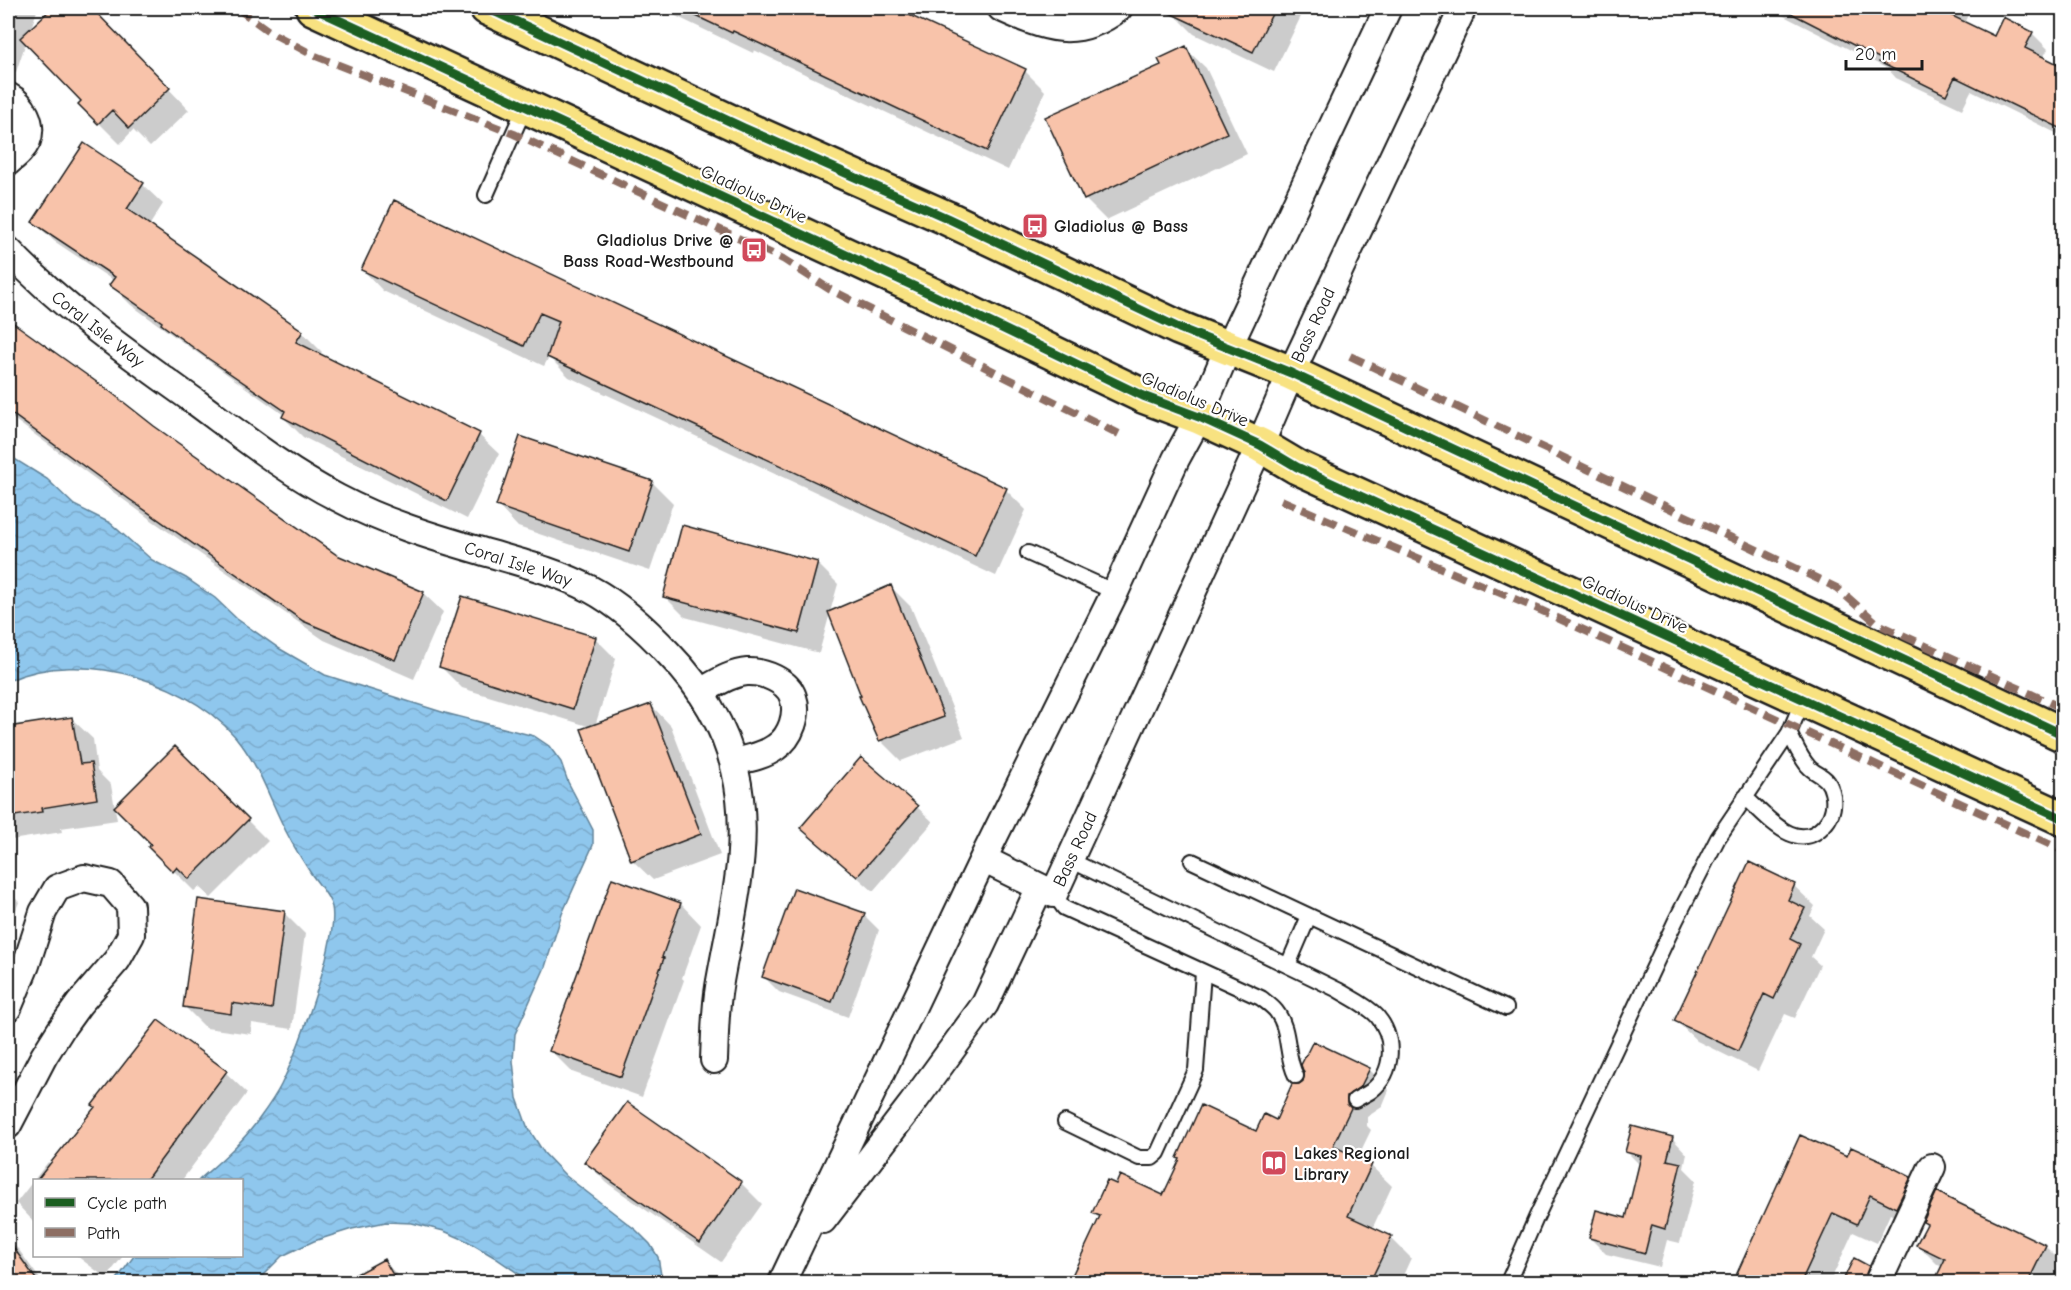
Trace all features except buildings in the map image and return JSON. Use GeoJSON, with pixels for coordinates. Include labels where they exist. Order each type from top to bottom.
{"type":"FeatureCollection","features":[{"type":"Feature","properties":{"kind":"main road","name":"Gladiolus Drive"},"geometry":{"type":"LineString","coordinates":[[313,8],[913,286],[1143,396],[1199,417],[1260,446],[1297,467],[2064,819]]}},
{"type":"Feature","properties":{"kind":"main road"},"geometry":{"type":"LineString","coordinates":[[487,8],[744,128],[947,218],[1179,328],[1291,373],[2064,735]]}},
{"type":"Feature","properties":{"kind":"street"},"geometry":{"type":"LineString","coordinates":[[1001,8],[1039,25],[1055,29],[1072,29],[1089,25],[1104,19],[1119,8]]}},
{"type":"Feature","properties":{"kind":"street"},"geometry":{"type":"LineString","coordinates":[[782,1282],[983,859],[1115,592],[1176,459],[1199,417],[1228,348],[1388,8]]}},
{"type":"Feature","properties":{"kind":"street","name":"Bass Road"},"geometry":{"type":"LineString","coordinates":[[983,859],[1047,890],[1070,860],[1260,446],[1291,373],[1463,8]]}},
{"type":"Feature","properties":{"kind":"street"},"geometry":{"type":"LineString","coordinates":[[8,96],[19,103],[26,113],[29,128],[27,141],[20,152],[8,162]]}},
{"type":"Feature","properties":{"kind":"street","name":"Coral Isle Way"},"geometry":{"type":"LineString","coordinates":[[8,250],[58,300],[290,471],[339,499],[395,523],[539,568],[592,590],[616,605],[682,667],[700,692],[728,744],[740,803],[741,865],[718,988],[714,1060]]}},
{"type":"Feature","properties":{"kind":"street"},"geometry":{"type":"LineString","coordinates":[[700,692],[729,677],[747,672],[762,673],[781,683],[793,696],[794,717],[785,739],[766,753],[733,762]]}},
{"type":"Feature","properties":{"kind":"street"},"geometry":{"type":"LineString","coordinates":[[8,1008],[26,965],[43,912],[57,888],[84,878],[111,884],[130,906],[131,934],[117,960],[61,1029],[44,1056],[8,1125]]}},
{"type":"Feature","properties":{"kind":"street"},"geometry":{"type":"LineString","coordinates":[[794,1258],[985,1004],[1047,890]]}},
{"type":"Feature","properties":{"kind":"street"},"geometry":{"type":"LineString","coordinates":[[1878,1282],[1932,1167]]}},
{"type":"Feature","properties":{"kind":"lane"},"geometry":{"type":"LineString","coordinates":[[486,195],[525,107]]}},
{"type":"Feature","properties":{"kind":"lane"},"geometry":{"type":"LineString","coordinates":[[1028,553],[1115,592]]}},
{"type":"Feature","properties":{"kind":"lane"},"geometry":{"type":"LineString","coordinates":[[1508,1282],[1676,920],[1718,838],[1790,733],[1803,700]]}},
{"type":"Feature","properties":{"kind":"lane"},"geometry":{"type":"LineString","coordinates":[[1745,797],[1784,832],[1795,836],[1817,831],[1826,823],[1832,813],[1834,802],[1832,791],[1827,781],[1819,773],[1809,768],[1790,733]]}},
{"type":"Feature","properties":{"kind":"lane"},"geometry":{"type":"LineString","coordinates":[[1070,860],[1338,990],[1376,1014],[1385,1028],[1390,1044],[1389,1062],[1383,1077],[1372,1090],[1355,1100]]}},
{"type":"Feature","properties":{"kind":"lane"},"geometry":{"type":"LineString","coordinates":[[1192,861],[1506,1008]]}},
{"type":"Feature","properties":{"kind":"lane"},"geometry":{"type":"LineString","coordinates":[[1047,890],[1064,908],[1261,998],[1275,1011],[1283,1023],[1290,1064],[1296,1076]]}},
{"type":"Feature","properties":{"kind":"lane"},"geometry":{"type":"LineString","coordinates":[[1288,965],[1309,916]]}},
{"type":"Feature","properties":{"kind":"lane"},"geometry":{"type":"LineString","coordinates":[[1065,1122],[1139,1158],[1148,1159],[1158,1153],[1196,1070],[1203,972]]}},
{"type":"Feature","properties":{"kind":"water"},"geometry":{"type":"Polygon","coordinates":[[[8,452],[16,460],[47,479],[74,505],[110,523],[152,560],[186,578],[215,598],[237,619],[280,649],[325,675],[445,713],[534,736],[549,746],[561,762],[568,782],[593,830],[593,845],[562,914],[545,967],[515,1034],[513,1061],[517,1098],[527,1126],[544,1153],[566,1176],[636,1230],[650,1244],[658,1257],[660,1282],[531,1282],[467,1241],[444,1231],[412,1223],[386,1222],[352,1229],[314,1241],[282,1256],[256,1282],[115,1282],[133,1257],[243,1257],[243,1179],[200,1179],[246,1136],[281,1085],[297,1048],[323,969],[329,944],[332,907],[326,893],[291,841],[244,748],[224,725],[198,705],[169,689],[136,677],[103,670],[70,668],[38,671],[8,681],[8,452]]]}},
{"type":"Feature","properties":{"kind":"marked path"},"geometry":{"type":"LineString","coordinates":[[237,8],[270,32],[313,55],[514,134],[783,259],[829,289],[1125,437]]}},
{"type":"Feature","properties":{"kind":"marked path"},"geometry":{"type":"LineString","coordinates":[[1350,356],[1837,588],[1878,624],[2064,709]]}},
{"type":"Feature","properties":{"kind":"marked path"},"geometry":{"type":"LineString","coordinates":[[1281,500],[1538,609],[2064,851]]}},
{"type":"Feature","properties":{"kind":"cycle path"},"geometry":{"type":"LineString","coordinates":[[313,8],[935,296],[1143,396],[1199,417],[1260,445],[1297,467],[2064,819]]}},
{"type":"Feature","properties":{"kind":"cycle path"},"geometry":{"type":"LineString","coordinates":[[487,8],[744,128],[947,218],[1179,328],[1291,373],[2064,735]]}},
{"type":"Feature","properties":{"kind":"place","name":"Gladiolus @ Bass"},"geometry":{"type":"Point","coordinates":[1035,226]}},
{"type":"Feature","properties":{"kind":"place","name":"Gladiolus Drive @ Bass Road-Westbound"},"geometry":{"type":"Point","coordinates":[754,250]}},
{"type":"Feature","properties":{"kind":"place","name":"Lakes Regional Library"},"geometry":{"type":"Point","coordinates":[1274,1163]}}]}
